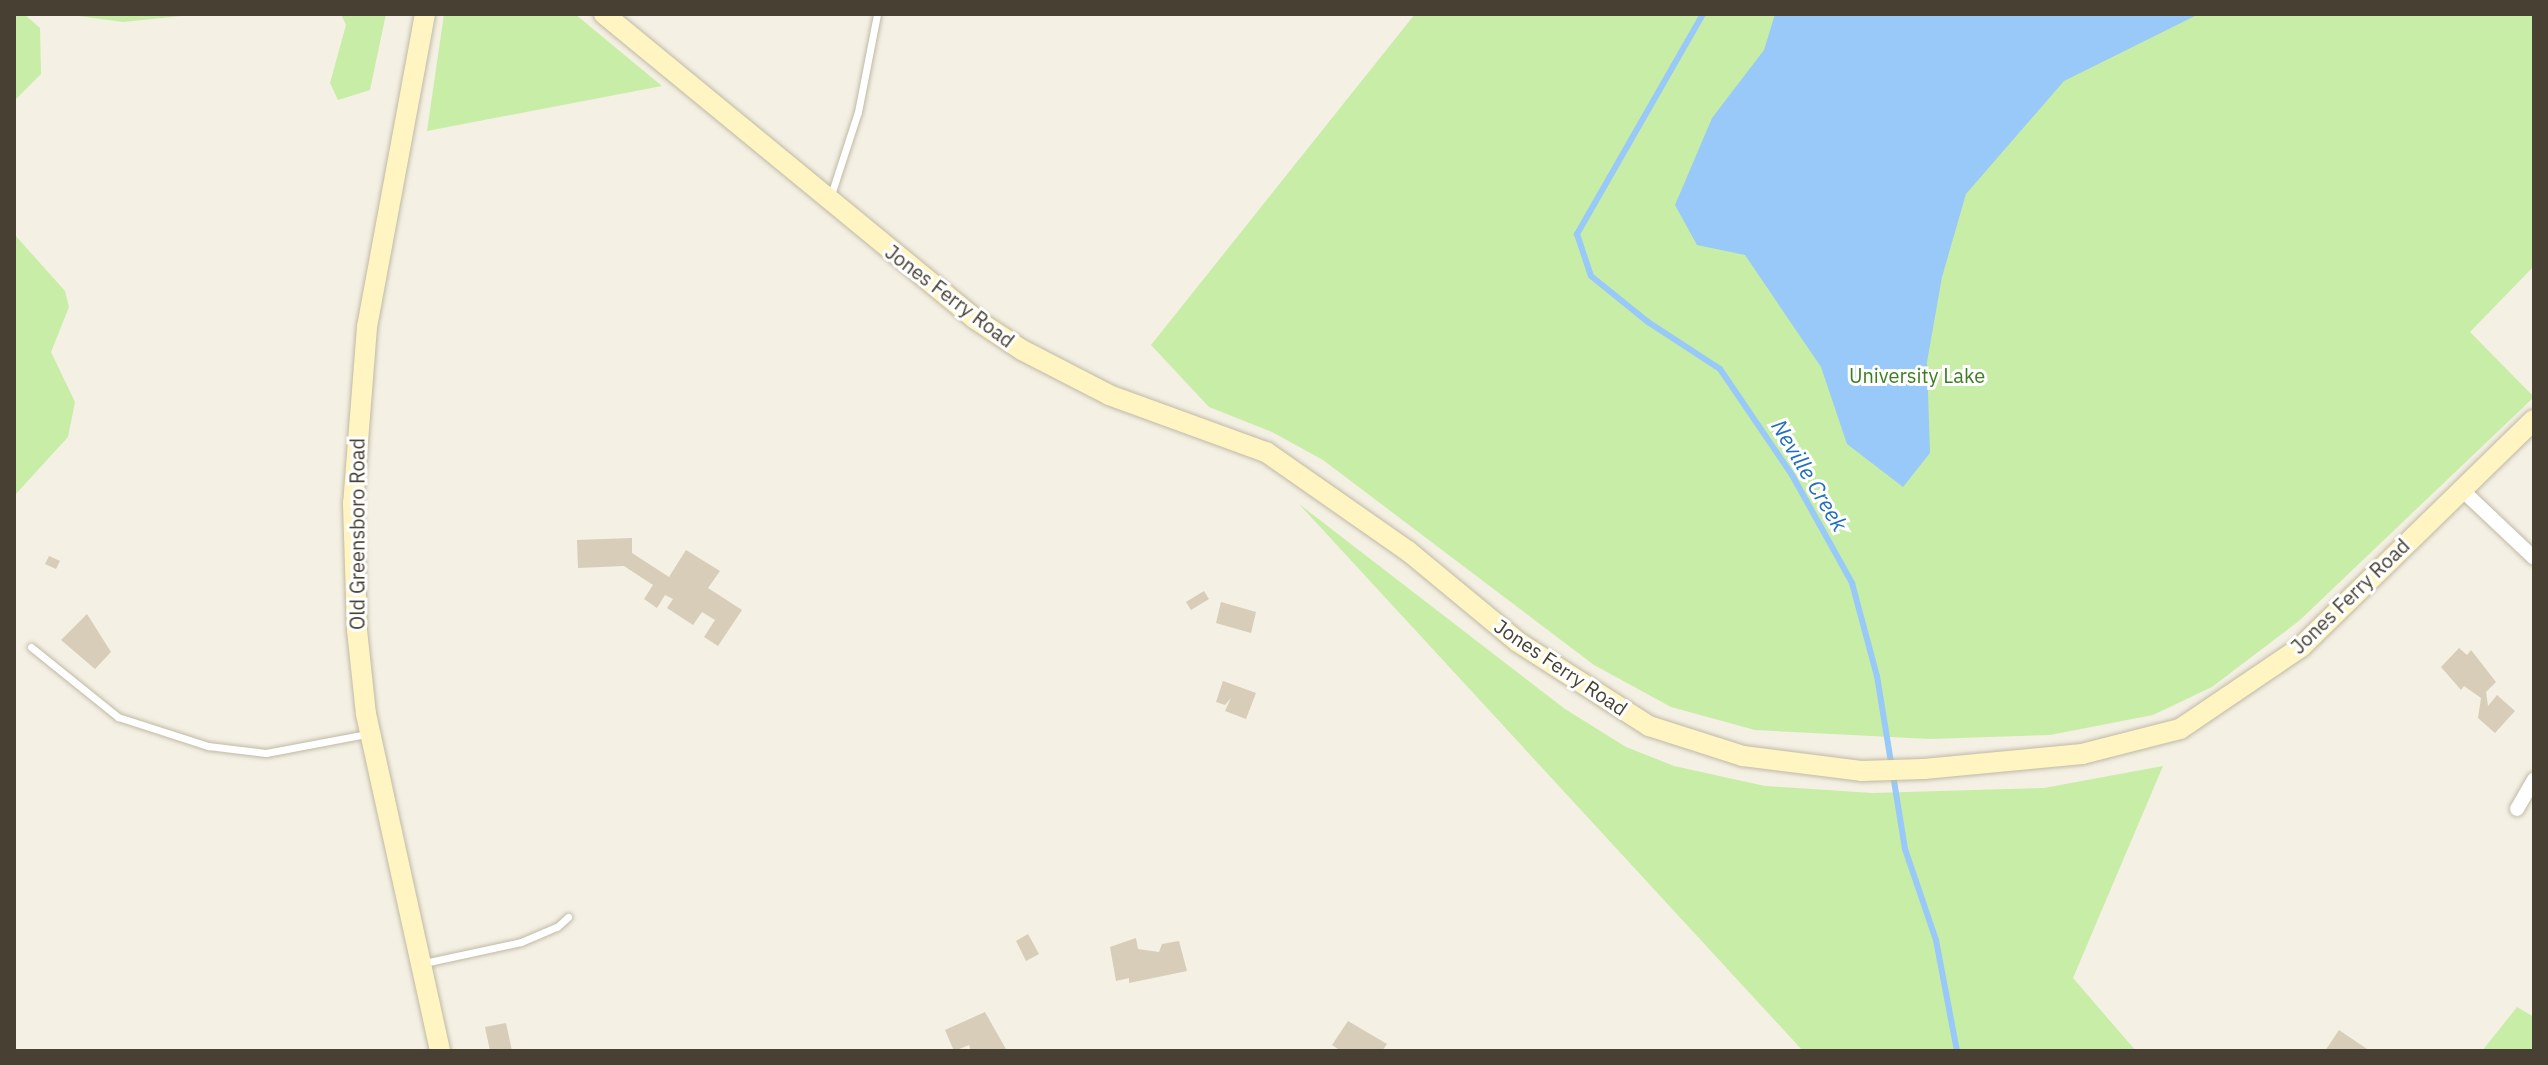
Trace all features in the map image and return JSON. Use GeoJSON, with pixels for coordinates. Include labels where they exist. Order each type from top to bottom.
{"type":"FeatureCollection","features":[{"type":"Feature","properties":{"kind":"street","name":"Old Greensboro Road"},"geometry":{"type":"LineString","coordinates":[[425,14],[367,327],[358,403],[354,581],[370,734],[440,1051]]}},
{"type":"Feature","properties":{"kind":"street","name":"Jones Ferry Road"},"geometry":{"type":"LineString","coordinates":[[604,14],[975,319],[1022,350],[1109,395],[1266,452],[1315,483],[1518,642],[1649,726],[1743,756],[1861,771],[1924,769],[2082,754],[2180,729],[2301,647],[2534,420]]}},
{"type":"Feature","properties":{"kind":"street"},"geometry":{"type":"LineString","coordinates":[[2461,489],[2534,558]]}},
{"type":"Feature","properties":{"kind":"street"},"geometry":{"type":"LineString","coordinates":[[2517,809],[2534,779]]}},
{"type":"Feature","properties":{"kind":"lane"},"geometry":{"type":"LineString","coordinates":[[829,201],[858,112],[877,14]]}},
{"type":"Feature","properties":{"kind":"lane"},"geometry":{"type":"LineString","coordinates":[[31,647],[118,717],[208,746],[266,753],[370,734]]}},
{"type":"Feature","properties":{"kind":"lane"},"geometry":{"type":"LineString","coordinates":[[421,964],[521,942],[557,927],[568,917]]}},
{"type":"Feature","properties":{"kind":"green space"},"geometry":{"type":"Polygon","coordinates":[[[14,14],[24,14],[40,28],[41,74],[14,101],[14,14]]]}},
{"type":"Feature","properties":{"kind":"green space"},"geometry":{"type":"Polygon","coordinates":[[[63,14],[201,14],[123,22],[63,14]]]}},
{"type":"Feature","properties":{"kind":"green space"},"geometry":{"type":"Polygon","coordinates":[[[341,14],[386,14],[370,90],[338,100],[330,83],[346,25],[341,14]]]}},
{"type":"Feature","properties":{"kind":"green space"},"geometry":{"type":"Polygon","coordinates":[[[444,14],[575,14],[662,86],[427,131],[444,14]]]}},
{"type":"Feature","properties":{"kind":"green space","name":"University Lake"},"geometry":{"type":"Polygon","coordinates":[[[1415,14],[2534,14],[2534,266],[2470,332],[2534,397],[2300,620],[2212,687],[2153,715],[2050,735],[1930,739],[1755,730],[1671,707],[1594,665],[1323,460],[1272,432],[1209,407],[1151,345],[1415,14]]]}},
{"type":"Feature","properties":{"kind":"green space"},"geometry":{"type":"Polygon","coordinates":[[[14,234],[65,291],[69,307],[51,352],[75,402],[68,437],[14,496],[14,234]]]}},
{"type":"Feature","properties":{"kind":"green space"},"geometry":{"type":"Polygon","coordinates":[[[1299,504],[1565,709],[1626,747],[1674,766],[1765,786],[1872,793],[2044,788],[2163,766],[2073,978],[2136,1051],[1803,1051],[1299,504]]]}},
{"type":"Feature","properties":{"kind":"green space"},"geometry":{"type":"Polygon","coordinates":[[[2517,1007],[2534,1017],[2534,1051],[2482,1051],[2517,1007]]]}},
{"type":"Feature","properties":{"kind":"water","name":"University Lake"},"geometry":{"type":"Polygon","coordinates":[[[1775,14],[2199,14],[2064,81],[1966,194],[1942,277],[1927,362],[1930,453],[1903,487],[1847,444],[1821,367],[1745,255],[1697,245],[1675,205],[1712,118],[1764,50],[1775,14]]]}},
{"type":"Feature","properties":{"kind":"building"},"geometry":{"type":"Polygon","coordinates":[[[632,538],[632,553],[669,577],[686,550],[720,571],[708,588],[742,610],[718,646],[704,637],[715,620],[702,612],[693,625],[667,608],[673,599],[665,595],[657,608],[644,599],[653,585],[624,566],[578,568],[577,540],[632,538]]]}},
{"type":"Feature","properties":{"kind":"building"},"geometry":{"type":"Polygon","coordinates":[[[49,556],[60,561],[56,569],[45,564],[49,556]]]}},
{"type":"Feature","properties":{"kind":"building"},"geometry":{"type":"Polygon","coordinates":[[[1204,591],[1209,599],[1191,610],[1186,602],[1204,591]]]}},
{"type":"Feature","properties":{"kind":"building"},"geometry":{"type":"Polygon","coordinates":[[[1221,602],[1256,612],[1251,633],[1216,623],[1221,602]]]}},
{"type":"Feature","properties":{"kind":"building"},"geometry":{"type":"Polygon","coordinates":[[[87,614],[111,652],[95,669],[61,640],[87,614]]]}},
{"type":"Feature","properties":{"kind":"building"},"geometry":{"type":"Polygon","coordinates":[[[2459,648],[2467,655],[2471,650],[2496,682],[2486,692],[2488,706],[2497,695],[2515,711],[2495,733],[2478,718],[2481,698],[2464,686],[2461,690],[2441,667],[2459,648]]]}},
{"type":"Feature","properties":{"kind":"building"},"geometry":{"type":"Polygon","coordinates":[[[1223,681],[1256,693],[1246,719],[1225,711],[1231,698],[1225,705],[1216,702],[1223,681]]]}},
{"type":"Feature","properties":{"kind":"building"},"geometry":{"type":"Polygon","coordinates":[[[1028,934],[1039,954],[1026,961],[1016,941],[1028,934]]]}},
{"type":"Feature","properties":{"kind":"building"},"geometry":{"type":"Polygon","coordinates":[[[1136,938],[1138,949],[1159,952],[1162,944],[1179,941],[1187,971],[1129,983],[1129,978],[1116,981],[1110,947],[1136,938]]]}},
{"type":"Feature","properties":{"kind":"building"},"geometry":{"type":"Polygon","coordinates":[[[985,1012],[1007,1051],[971,1051],[969,1045],[954,1051],[945,1030],[985,1012]]]}},
{"type":"Feature","properties":{"kind":"building"},"geometry":{"type":"Polygon","coordinates":[[[1348,1021],[1387,1044],[1382,1051],[1341,1051],[1332,1045],[1348,1021]]]}},
{"type":"Feature","properties":{"kind":"building"},"geometry":{"type":"Polygon","coordinates":[[[506,1023],[512,1051],[490,1051],[485,1027],[506,1023]]]}},
{"type":"Feature","properties":{"kind":"building"},"geometry":{"type":"Polygon","coordinates":[[[2339,1030],[2370,1051],[2325,1051],[2339,1030]]]}},
{"type":"Feature","properties":{"kind":"waterway","name":"Neville Creek"},"geometry":{"type":"LineString","coordinates":[[1703,14],[1577,234],[1591,276],[1648,322],[1720,369],[1792,475],[1852,583],[1877,676],[1905,849],[1936,940],[1957,1051]]}}]}
